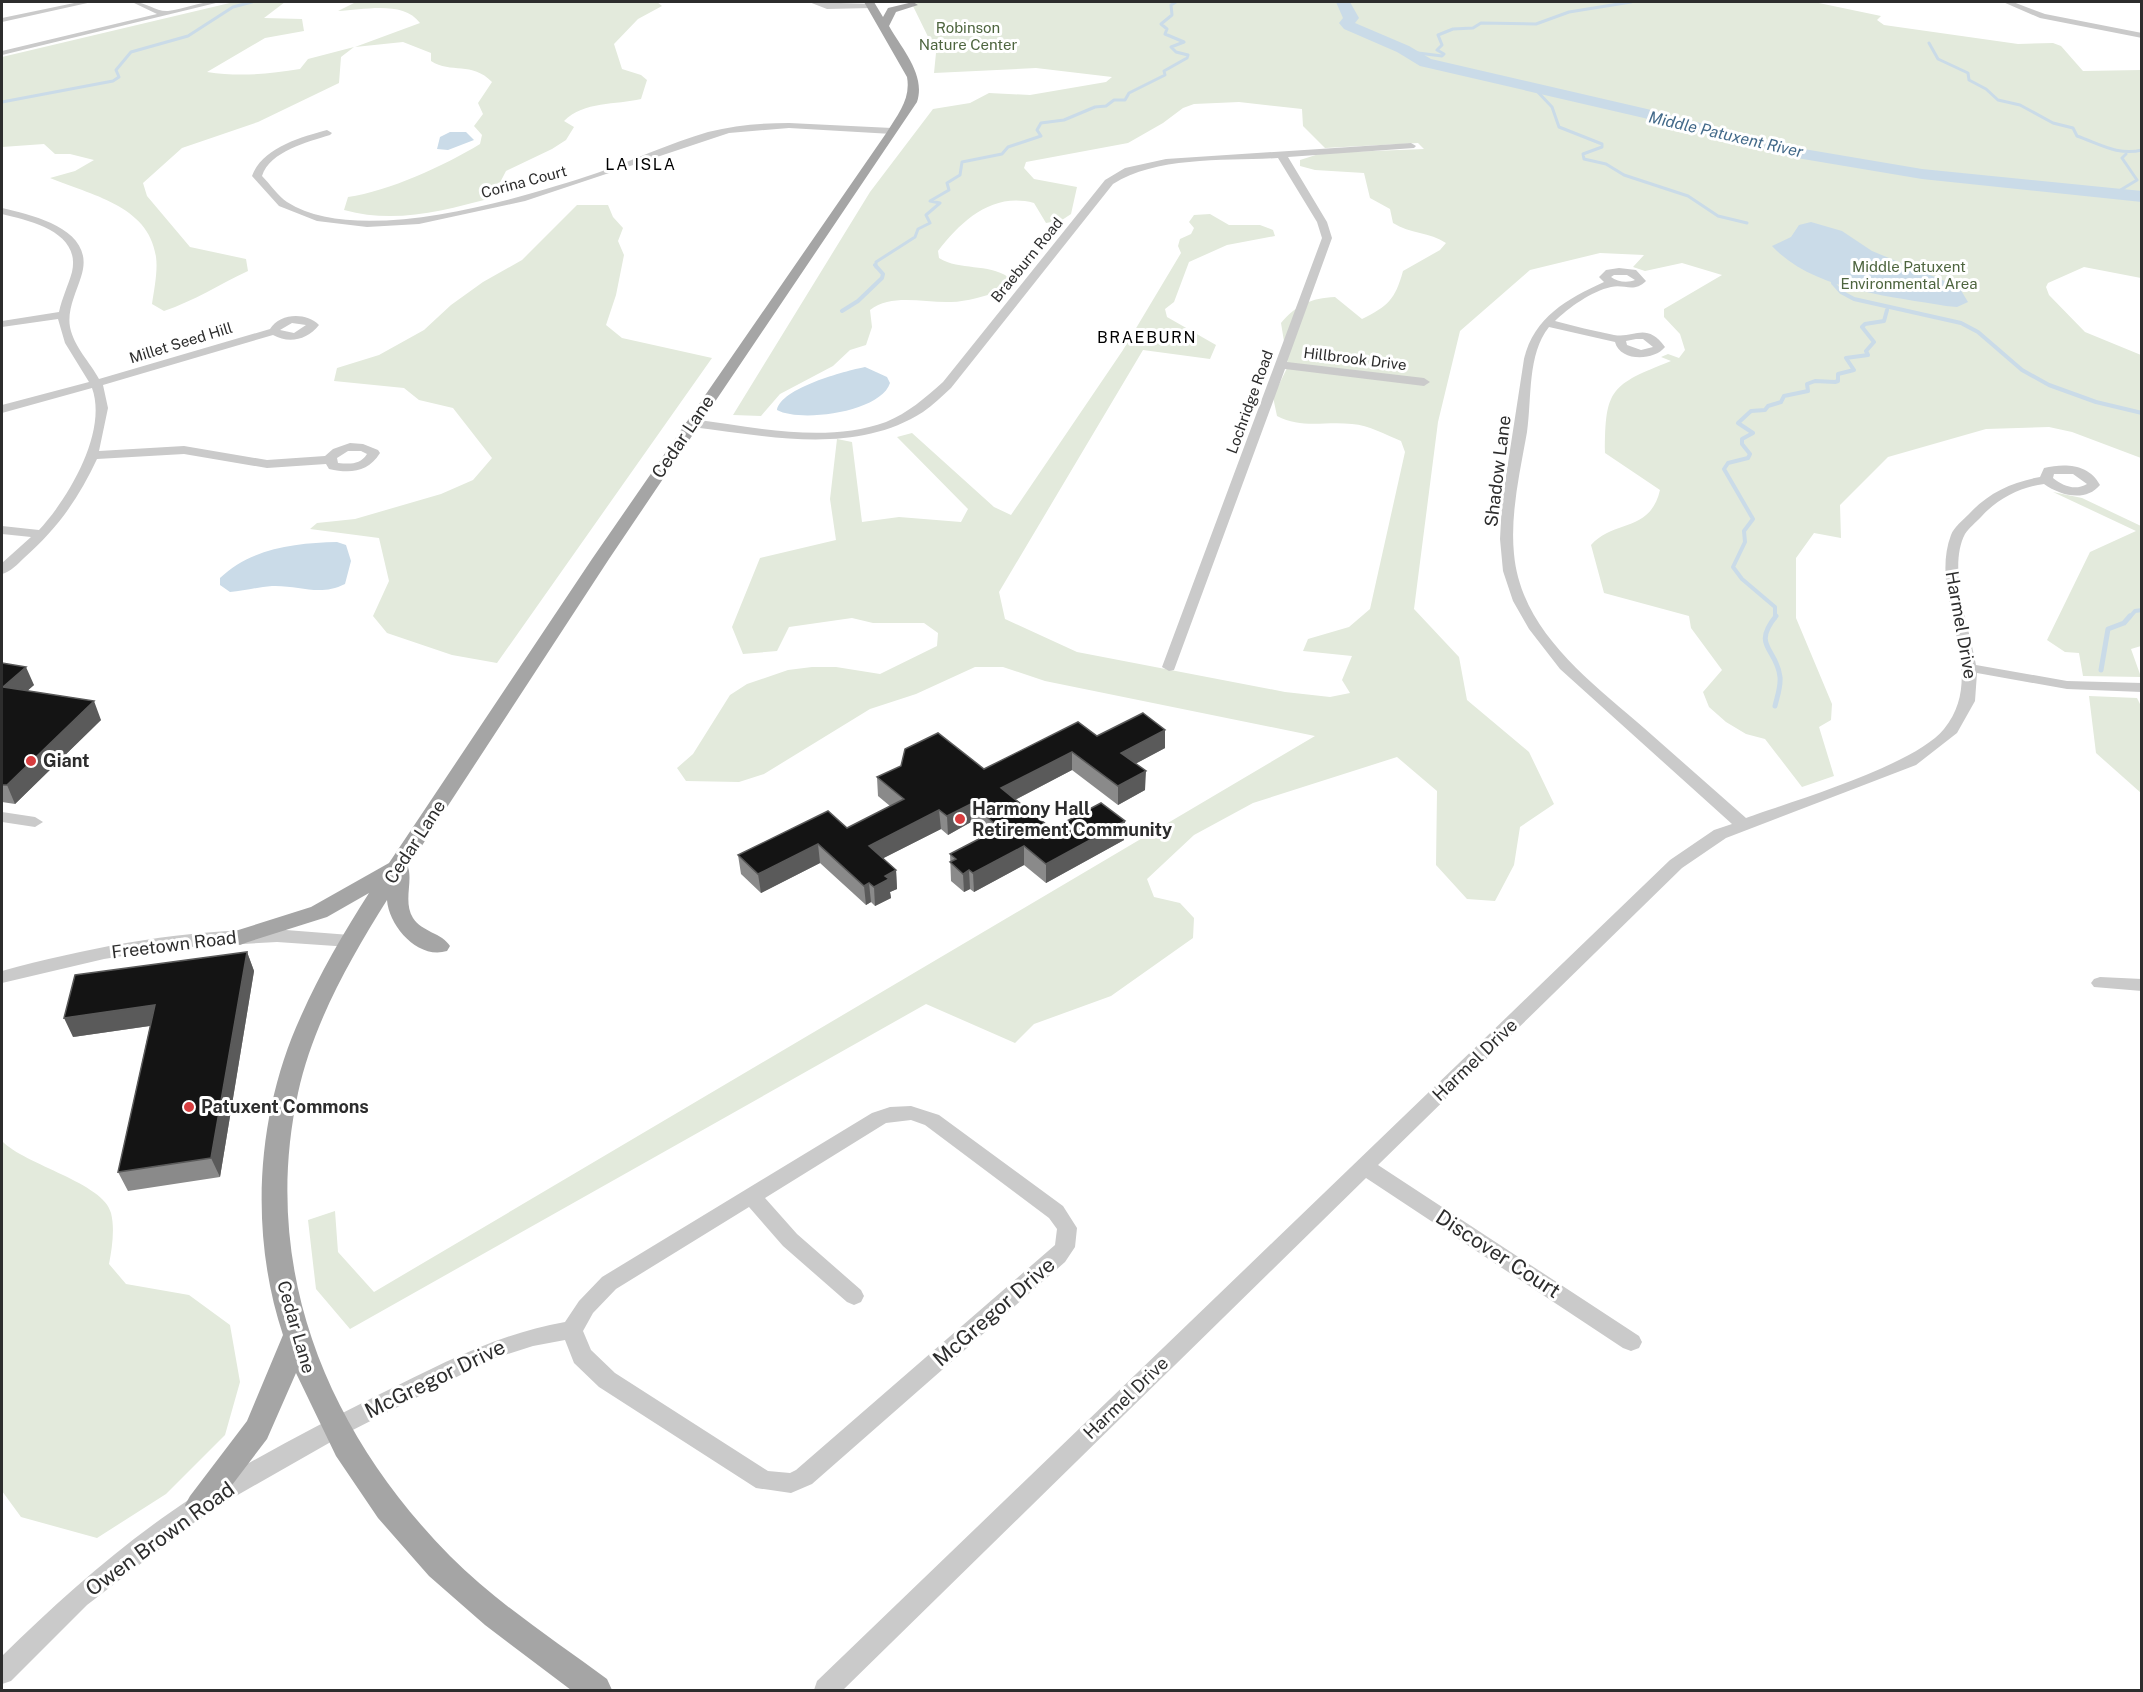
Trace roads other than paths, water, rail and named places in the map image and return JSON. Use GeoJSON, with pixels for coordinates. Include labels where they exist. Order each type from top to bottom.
{"type":"FeatureCollection","features":[{"type":"Feature","properties":{"kind":"main road"},"geometry":{"type":"LineString","coordinates":[[884,25],[892,10],[913,5],[887,2]]}},
{"type":"Feature","properties":{"kind":"main road","name":"Cedar Lane"},"geometry":{"type":"LineString","coordinates":[[596,1690],[440,1566],[376,1494],[335,1428],[314,1388],[285,1305],[273,1222],[277,1142],[285,1095],[296,1060],[311,1019],[350,941],[524,673],[911,102],[915,86],[909,68],[871,4]]}},
{"type":"Feature","properties":{"kind":"main road"},"geometry":{"type":"LineString","coordinates":[[240,937],[319,912],[399,866]]}},
{"type":"Feature","properties":{"kind":"main road"},"geometry":{"type":"LineString","coordinates":[[399,866],[396,900],[399,914],[410,930],[421,939],[439,946]]}},
{"type":"Feature","properties":{"kind":"main road"},"geometry":{"type":"LineString","coordinates":[[200,1505],[257,1430],[273,1397],[296,1337]]}},
{"type":"Feature","properties":{"kind":"street"},"geometry":{"type":"LineString","coordinates":[[2,20],[88,2]]}},
{"type":"Feature","properties":{"kind":"street"},"geometry":{"type":"LineString","coordinates":[[136,2],[165,14]]}},
{"type":"Feature","properties":{"kind":"street"},"geometry":{"type":"LineString","coordinates":[[2,53],[216,2]]}},
{"type":"Feature","properties":{"kind":"street"},"geometry":{"type":"LineString","coordinates":[[813,2],[827,7],[871,4]]}},
{"type":"Feature","properties":{"kind":"street"},"geometry":{"type":"LineString","coordinates":[[2007,2],[2043,16],[2142,36]]}},
{"type":"Feature","properties":{"kind":"street","name":"Corina Court"},"geometry":{"type":"LineString","coordinates":[[327,133],[295,144],[263,164],[257,172],[259,181],[285,205],[303,214],[342,222],[374,224],[431,220],[483,209],[580,182],[728,130],[771,127],[892,131]]}},
{"type":"Feature","properties":{"kind":"street","name":"Braeburn Road"},"geometry":{"type":"LineString","coordinates":[[692,423],[823,436],[871,432],[906,419],[926,407],[947,385],[1113,178],[1128,170],[1156,163],[1411,146]]}},
{"type":"Feature","properties":{"kind":"street","name":"Lochridge Road"},"geometry":{"type":"LineString","coordinates":[[1168,667],[1282,365],[1327,238],[1322,222],[1281,154]]}},
{"type":"Feature","properties":{"kind":"street"},"geometry":{"type":"LineString","coordinates":[[2,211],[49,226],[75,246],[80,260],[64,315],[64,326],[71,344],[96,383],[103,414],[92,455],[66,505],[42,534],[2,570]]}},
{"type":"Feature","properties":{"kind":"street","name":"Shadow Lane"},"geometry":{"type":"LineString","coordinates":[[1611,283],[1567,306],[1547,323],[1540,332],[1533,349],[1507,522],[1507,556],[1519,597],[1544,642],[1566,666],[1742,824]]}},
{"type":"Feature","properties":{"kind":"street"},"geometry":{"type":"LineString","coordinates":[[2,324],[64,315]]}},
{"type":"Feature","properties":{"kind":"street"},"geometry":{"type":"LineString","coordinates":[[1547,323],[1620,340]]}},
{"type":"Feature","properties":{"kind":"street","name":"Millet Seed Hill"},"geometry":{"type":"LineString","coordinates":[[2,409],[196,357],[245,338],[274,332]]}},
{"type":"Feature","properties":{"kind":"street","name":"Hillbrook Drive"},"geometry":{"type":"LineString","coordinates":[[1282,365],[1424,382]]}},
{"type":"Feature","properties":{"kind":"street"},"geometry":{"type":"LineString","coordinates":[[92,455],[184,450],[267,464],[329,460]]}},
{"type":"Feature","properties":{"kind":"street","name":"Harmel Drive"},"geometry":{"type":"LineString","coordinates":[[826,1690],[1676,864],[1703,843],[1742,824],[1890,771],[1933,749],[1954,729],[1963,716],[1971,687],[1971,668],[1951,582],[1951,555],[1957,535],[1970,517],[1989,501],[2018,485],[2047,480]]}},
{"type":"Feature","properties":{"kind":"street"},"geometry":{"type":"LineString","coordinates":[[2,530],[42,534]]}},
{"type":"Feature","properties":{"kind":"street"},"geometry":{"type":"LineString","coordinates":[[1971,668],[2067,684],[2142,688]]}},
{"type":"Feature","properties":{"kind":"street"},"geometry":{"type":"LineString","coordinates":[[2,817],[35,822]]}},
{"type":"Feature","properties":{"kind":"street","name":"Freetown Road"},"geometry":{"type":"LineString","coordinates":[[2,977],[96,955],[201,939],[280,936],[350,941]]}},
{"type":"Feature","properties":{"kind":"street"},"geometry":{"type":"LineString","coordinates":[[2100,983],[2142,985]]}},
{"type":"Feature","properties":{"kind":"street","name":"McGregor Drive"},"geometry":{"type":"LineString","coordinates":[[911,1113],[932,1120],[1056,1212],[1067,1228],[1065,1247],[1058,1256],[816,1468],[791,1483],[764,1481],[607,1380],[582,1356],[573,1330],[586,1307],[609,1283],[879,1118],[890,1114],[911,1113]]}},
{"type":"Feature","properties":{"kind":"street","name":"Discover Court"},"geometry":{"type":"LineString","coordinates":[[1364,1166],[1631,1342]]}},
{"type":"Feature","properties":{"kind":"street"},"geometry":{"type":"LineString","coordinates":[[751,1196],[810,1261],[854,1296]]}},
{"type":"Feature","properties":{"kind":"street","name":"McGregor Drive"},"geometry":{"type":"LineString","coordinates":[[335,1428],[486,1352],[533,1337],[573,1330]]}},
{"type":"Feature","properties":{"kind":"street","name":"Owen Brown Road"},"geometry":{"type":"LineString","coordinates":[[2,1672],[79,1597],[200,1505],[335,1428]]}},
{"type":"Feature","properties":{"kind":"water"},"geometry":{"type":"Polygon","coordinates":[[[450,132],[466,132],[474,140],[448,150],[437,149],[440,137],[450,132]]]}},
{"type":"Feature","properties":{"kind":"water"},"geometry":{"type":"Polygon","coordinates":[[[1811,222],[1842,231],[1872,251],[1959,287],[1968,302],[1957,307],[1877,294],[1830,282],[1808,273],[1789,261],[1772,246],[1791,237],[1799,225],[1811,222]]]}},
{"type":"Feature","properties":{"kind":"water"},"geometry":{"type":"Polygon","coordinates":[[[865,367],[887,377],[890,383],[884,393],[872,401],[857,408],[821,415],[788,414],[777,410],[781,402],[801,388],[843,372],[865,367]]]}},
{"type":"Feature","properties":{"kind":"water"},"geometry":{"type":"Polygon","coordinates":[[[337,542],[346,545],[351,561],[345,584],[336,588],[318,590],[272,586],[230,592],[220,585],[220,578],[232,568],[260,554],[290,546],[337,542]]]}},
{"type":"Feature","properties":{"kind":"waterway"},"geometry":{"type":"LineString","coordinates":[[2,102],[113,81],[119,77],[116,70],[131,52],[188,36],[233,7],[252,2]]}},
{"type":"Feature","properties":{"kind":"waterway"},"geometry":{"type":"LineString","coordinates":[[876,266],[876,262],[915,237],[918,229],[930,223],[926,215],[940,203],[930,201],[949,190],[947,183],[960,175],[962,162],[1002,154],[1008,147],[1041,136],[1037,130],[1041,123],[1064,120],[1095,107],[1106,106],[1114,100],[1125,100],[1129,93],[1165,75],[1164,71],[1187,58],[1188,55],[1176,52],[1171,47],[1184,42],[1165,34],[1167,29],[1161,24],[1172,15],[1171,5],[1176,2]]}},
{"type":"Feature","properties":{"kind":"waterway","name":"Middle Patuxent River"},"geometry":{"type":"LineString","coordinates":[[1343,2],[1351,18],[1347,23],[1349,26],[1403,49],[1426,63],[1647,114],[1791,152],[1922,174],[2142,197]]}},
{"type":"Feature","properties":{"kind":"waterway"},"geometry":{"type":"LineString","coordinates":[[1410,52],[1442,56],[1444,54],[1437,50],[1442,45],[1438,35],[1453,29],[1473,28],[1481,23],[1536,24],[1569,12],[1631,2]]}},
{"type":"Feature","properties":{"kind":"waterway"},"geometry":{"type":"LineString","coordinates":[[1929,43],[1938,59],[1968,73],[1969,80],[1986,89],[1998,100],[2020,105],[2053,123],[2073,128],[2077,136],[2109,148],[2125,151],[2142,150]]}},
{"type":"Feature","properties":{"kind":"waterway"},"geometry":{"type":"LineString","coordinates":[[1534,88],[1552,107],[1559,127],[1602,144],[1602,147],[1583,154],[1584,159],[1606,164],[1624,175],[1688,196],[1718,216],[1747,223]]}},
{"type":"Feature","properties":{"kind":"waterway"},"geometry":{"type":"LineString","coordinates":[[2114,194],[2137,180],[2122,158],[2126,154]]}},
{"type":"Feature","properties":{"kind":"waterway"},"geometry":{"type":"LineString","coordinates":[[842,311],[858,301],[882,278],[883,274],[876,266]]}},
{"type":"Feature","properties":{"kind":"waterway"},"geometry":{"type":"LineString","coordinates":[[1838,280],[1833,283],[1841,292],[1854,299],[1961,323],[1978,332],[2022,370],[2049,385],[2096,402],[2142,413]]}},
{"type":"Feature","properties":{"kind":"waterway"},"geometry":{"type":"LineString","coordinates":[[1775,617],[1775,607],[1742,579],[1733,567],[1745,542],[1744,531],[1753,519],[1724,469],[1728,463],[1748,458],[1750,454],[1742,444],[1742,439],[1753,433],[1738,423],[1751,411],[1765,410],[1768,406],[1781,402],[1784,396],[1808,391],[1807,384],[1815,381],[1835,382],[1838,381],[1838,374],[1854,370],[1846,358],[1868,355],[1866,351],[1874,342],[1862,327],[1865,324],[1884,321],[1887,310]]}},
{"type":"Feature","properties":{"kind":"waterway"},"geometry":{"type":"LineString","coordinates":[[2129,618],[2135,611],[2142,610]]}},
{"type":"Feature","properties":{"kind":"waterway"},"geometry":{"type":"LineString","coordinates":[[2101,670],[2108,629],[2124,623],[2130,616]]}},
{"type":"Feature","properties":{"kind":"waterway"},"geometry":{"type":"LineString","coordinates":[[1775,617],[1769,626],[1765,641],[1778,667],[1780,677],[1775,706]]}},
{"type":"Feature","properties":{"kind":"place","name":"Giant"},"geometry":{"type":"Point","coordinates":[31,761]}},
{"type":"Feature","properties":{"kind":"place","name":"Harmony Hall Retirement Community"},"geometry":{"type":"Point","coordinates":[960,819]}},
{"type":"Feature","properties":{"kind":"place","name":"Patuxent Commons"},"geometry":{"type":"Point","coordinates":[189,1107]}},
{"type":"Feature","properties":{"kind":"district","name":"LA ISLA"},"geometry":{"type":"Point","coordinates":[641,164]}},
{"type":"Feature","properties":{"kind":"district","name":"BRAEBURN"},"geometry":{"type":"Point","coordinates":[1147,337]}},
{"type":"Feature","properties":{"kind":"park label","name":"Robinson Nature Center"},"geometry":{"type":"Point","coordinates":[968,36]}},
{"type":"Feature","properties":{"kind":"park label","name":"Middle Patuxent Environmental Area"},"geometry":{"type":"Point","coordinates":[1909,276]}}]}
